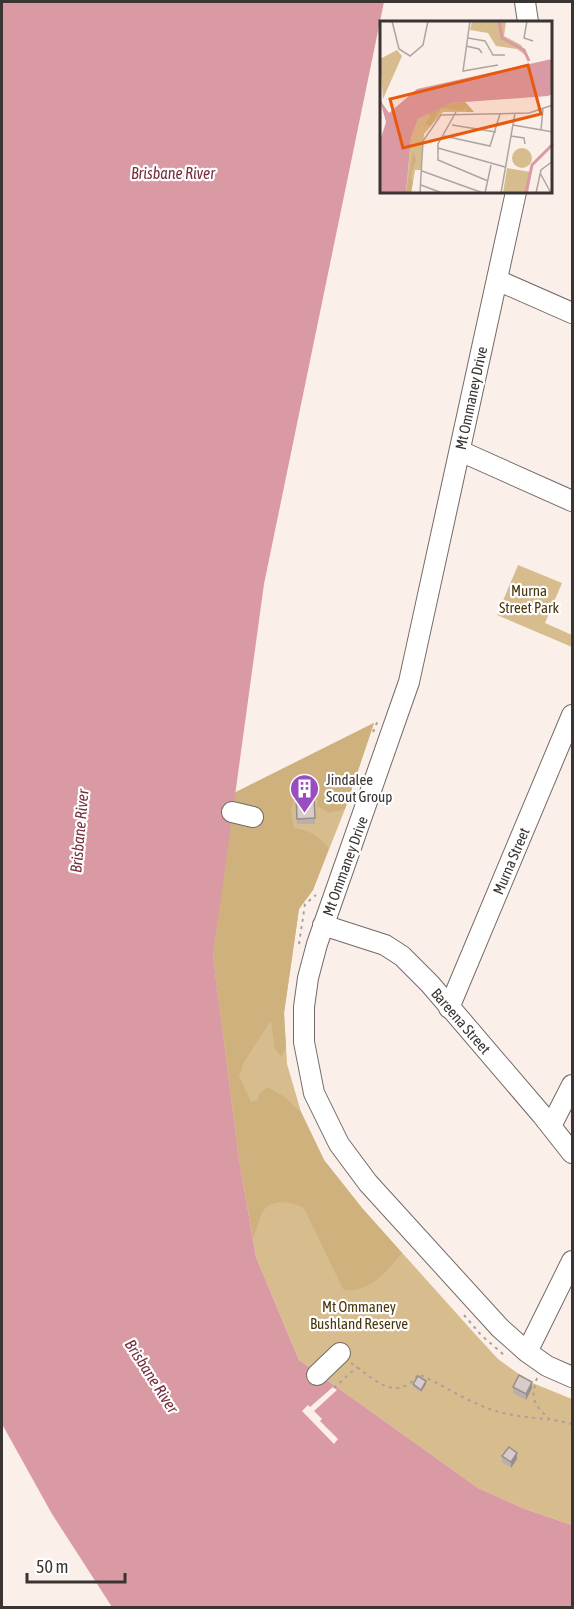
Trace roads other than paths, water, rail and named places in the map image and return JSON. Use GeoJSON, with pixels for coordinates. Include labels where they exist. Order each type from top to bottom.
{"type":"FeatureCollection","features":[{"type":"Feature","properties":{"kind":"street"},"geometry":{"type":"LineString","coordinates":[[525,2],[528,21]]}},
{"type":"Feature","properties":{"kind":"street","name":"Mt Ommaney Drive"},"geometry":{"type":"LineString","coordinates":[[516,194],[409,682],[323,925],[308,978],[304,1007],[304,1042],[314,1093],[339,1144],[368,1183],[500,1328],[547,1366],[573,1377]]}},
{"type":"Feature","properties":{"kind":"street"},"geometry":{"type":"LineString","coordinates":[[496,280],[573,313]]}},
{"type":"Feature","properties":{"kind":"street"},"geometry":{"type":"LineString","coordinates":[[460,451],[573,501]]}},
{"type":"Feature","properties":{"kind":"street","name":"Murna Street"},"geometry":{"type":"LineString","coordinates":[[449,1008],[573,715]]}},
{"type":"Feature","properties":{"kind":"street"},"geometry":{"type":"LineString","coordinates":[[232,812],[253,817]]}},
{"type":"Feature","properties":{"kind":"street","name":"Bareena Street"},"geometry":{"type":"LineString","coordinates":[[323,925],[385,945],[402,956],[430,984],[573,1153]]}},
{"type":"Feature","properties":{"kind":"street"},"geometry":{"type":"LineString","coordinates":[[551,1126],[573,1085]]}},
{"type":"Feature","properties":{"kind":"street"},"geometry":{"type":"LineString","coordinates":[[527,1352],[573,1262]]}},
{"type":"Feature","properties":{"kind":"street"},"geometry":{"type":"LineString","coordinates":[[317,1375],[340,1353]]}},
{"type":"Feature","properties":{"kind":"water","name":"Brisbane River"},"geometry":{"type":"Polygon","coordinates":[[[2,2],[384,2],[264,584],[213,956],[239,1159],[256,1257],[299,1360],[478,1488],[525,1509],[572,1525],[572,1607],[112,1607],[52,1514],[2,1424],[2,2]]]}},
{"type":"Feature","properties":{"kind":"place","name":"Jindalee Scout Group"},"geometry":{"type":"Point","coordinates":[305,814]}},
{"type":"Feature","properties":{"kind":"park label","name":"Murna Street Park"},"geometry":{"type":"Point","coordinates":[529,598]}},
{"type":"Feature","properties":{"kind":"park label","name":"Mt Ommaney Bushland Reserve"},"geometry":{"type":"Point","coordinates":[359,1314]}}]}
